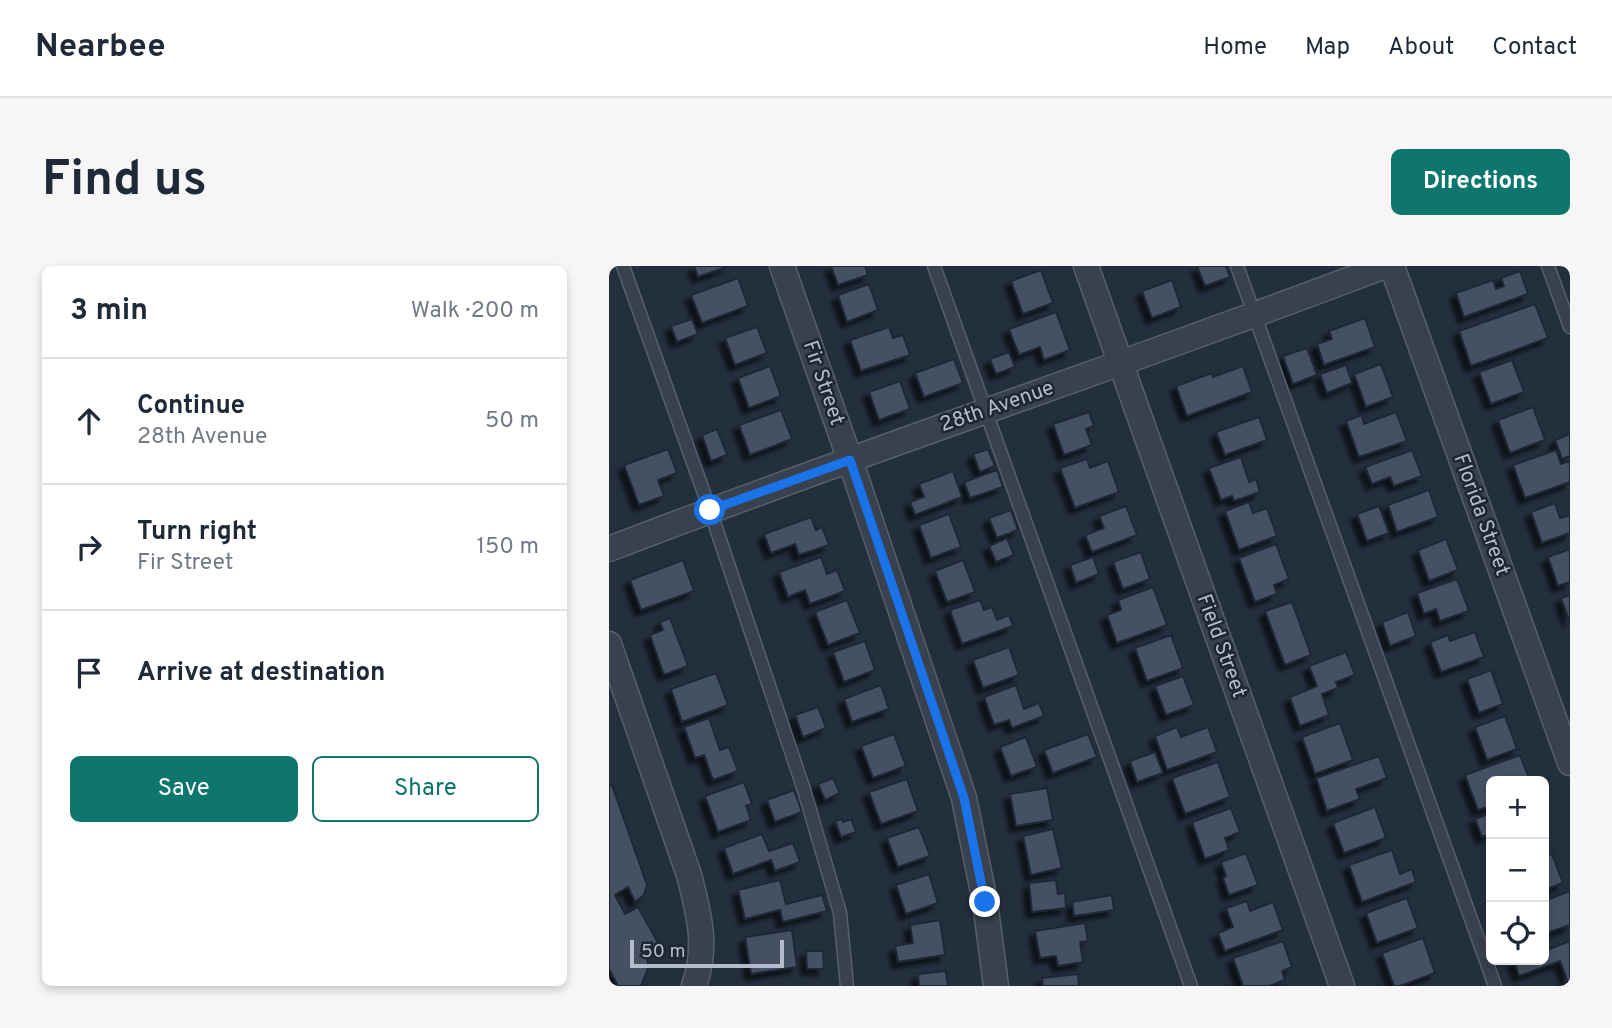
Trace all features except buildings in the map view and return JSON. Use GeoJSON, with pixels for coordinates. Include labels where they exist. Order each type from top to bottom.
{"type":"FeatureCollection","features":[{"type":"Feature","properties":{"kind":"street","name":"Fir Street"},"geometry":{"type":"LineString","coordinates":[[782,266],[964,798],[985,902],[996,986]]}},
{"type":"Feature","properties":{"kind":"street","name":"Field Street"},"geometry":{"type":"LineString","coordinates":[[1086,266],[1342,986]]}},
{"type":"Feature","properties":{"kind":"street","name":"28th Avenue"},"geometry":{"type":"LineString","coordinates":[[609,549],[710,510],[1255,316],[1385,266]]}},
{"type":"Feature","properties":{"kind":"street","name":"Florida Street"},"geometry":{"type":"LineString","coordinates":[[1392,266],[1570,763]]}},
{"type":"Feature","properties":{"kind":"street"},"geometry":{"type":"LineString","coordinates":[[609,644],[689,875],[699,912],[703,944],[694,986]]}},
{"type":"Feature","properties":{"kind":"lane"},"geometry":{"type":"LineString","coordinates":[[623,266],[710,510],[808,802],[840,914],[848,986]]}},
{"type":"Feature","properties":{"kind":"lane"},"geometry":{"type":"LineString","coordinates":[[934,266],[1191,986]]}},
{"type":"Feature","properties":{"kind":"lane"},"geometry":{"type":"LineString","coordinates":[[1237,266],[1495,986]]}},
{"type":"Feature","properties":{"kind":"lane"},"geometry":{"type":"LineString","coordinates":[[1548,266],[1570,327]]}},
{"type":"Feature","properties":{"kind":"route"},"geometry":{"type":"LineString","coordinates":[[710,510],[850,460],[964,798],[985,902]]}}]}
